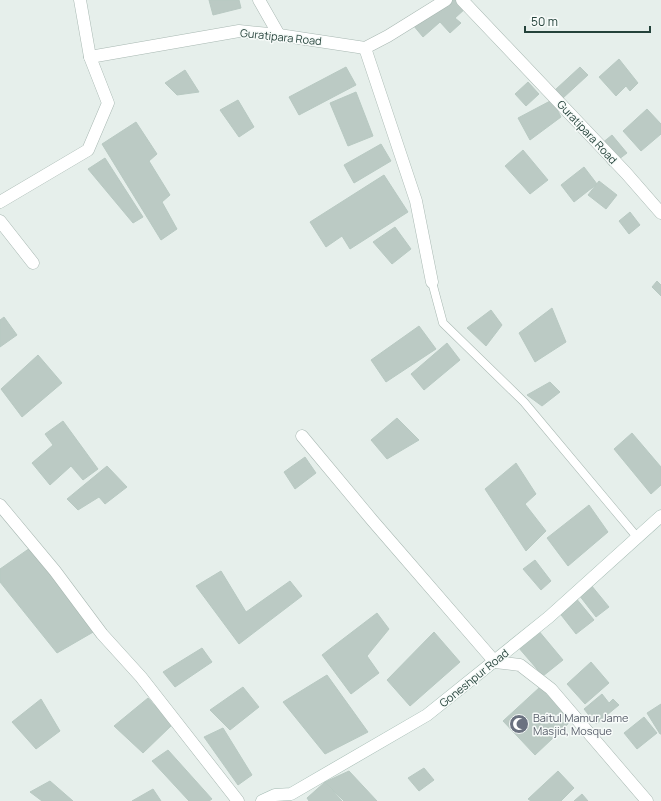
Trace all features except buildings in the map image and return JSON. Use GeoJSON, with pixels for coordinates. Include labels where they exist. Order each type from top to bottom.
{"type":"FeatureCollection","features":[{"type":"Feature","properties":{"kind":"street"},"geometry":{"type":"LineString","coordinates":[[0,202],[88,150],[108,103],[90,57],[80,0]]}},
{"type":"Feature","properties":{"kind":"street"},"geometry":{"type":"LineString","coordinates":[[259,0],[278,35]]}},
{"type":"Feature","properties":{"kind":"street"},"geometry":{"type":"LineString","coordinates":[[432,282],[416,201],[365,48],[388,36],[446,0]]}},
{"type":"Feature","properties":{"kind":"street","name":"Guratipara Road"},"geometry":{"type":"LineString","coordinates":[[462,0],[626,173],[661,213]]}},
{"type":"Feature","properties":{"kind":"street","name":"Guratipara Road"},"geometry":{"type":"LineString","coordinates":[[90,57],[239,31],[278,35],[365,48]]}},
{"type":"Feature","properties":{"kind":"street"},"geometry":{"type":"LineString","coordinates":[[0,221],[33,263]]}},
{"type":"Feature","properties":{"kind":"street"},"geometry":{"type":"LineString","coordinates":[[302,436],[372,520],[495,662],[520,666],[551,689],[647,801]]}},
{"type":"Feature","properties":{"kind":"street"},"geometry":{"type":"LineString","coordinates":[[0,505],[55,571],[102,634],[141,678],[238,801]]}},
{"type":"Feature","properties":{"kind":"street","name":"Goneshpur Road"},"geometry":{"type":"LineString","coordinates":[[262,801],[275,795],[293,797],[427,715],[495,662],[549,617],[661,516]]}},
{"type":"Feature","properties":{"kind":"lane"},"geometry":{"type":"LineString","coordinates":[[432,282],[443,323],[524,402],[636,537]]}},
{"type":"Feature","properties":{"kind":"place","name":"Baitul Mamur Jame Masjid, Mosque"},"geometry":{"type":"Point","coordinates":[519,724]}}]}
